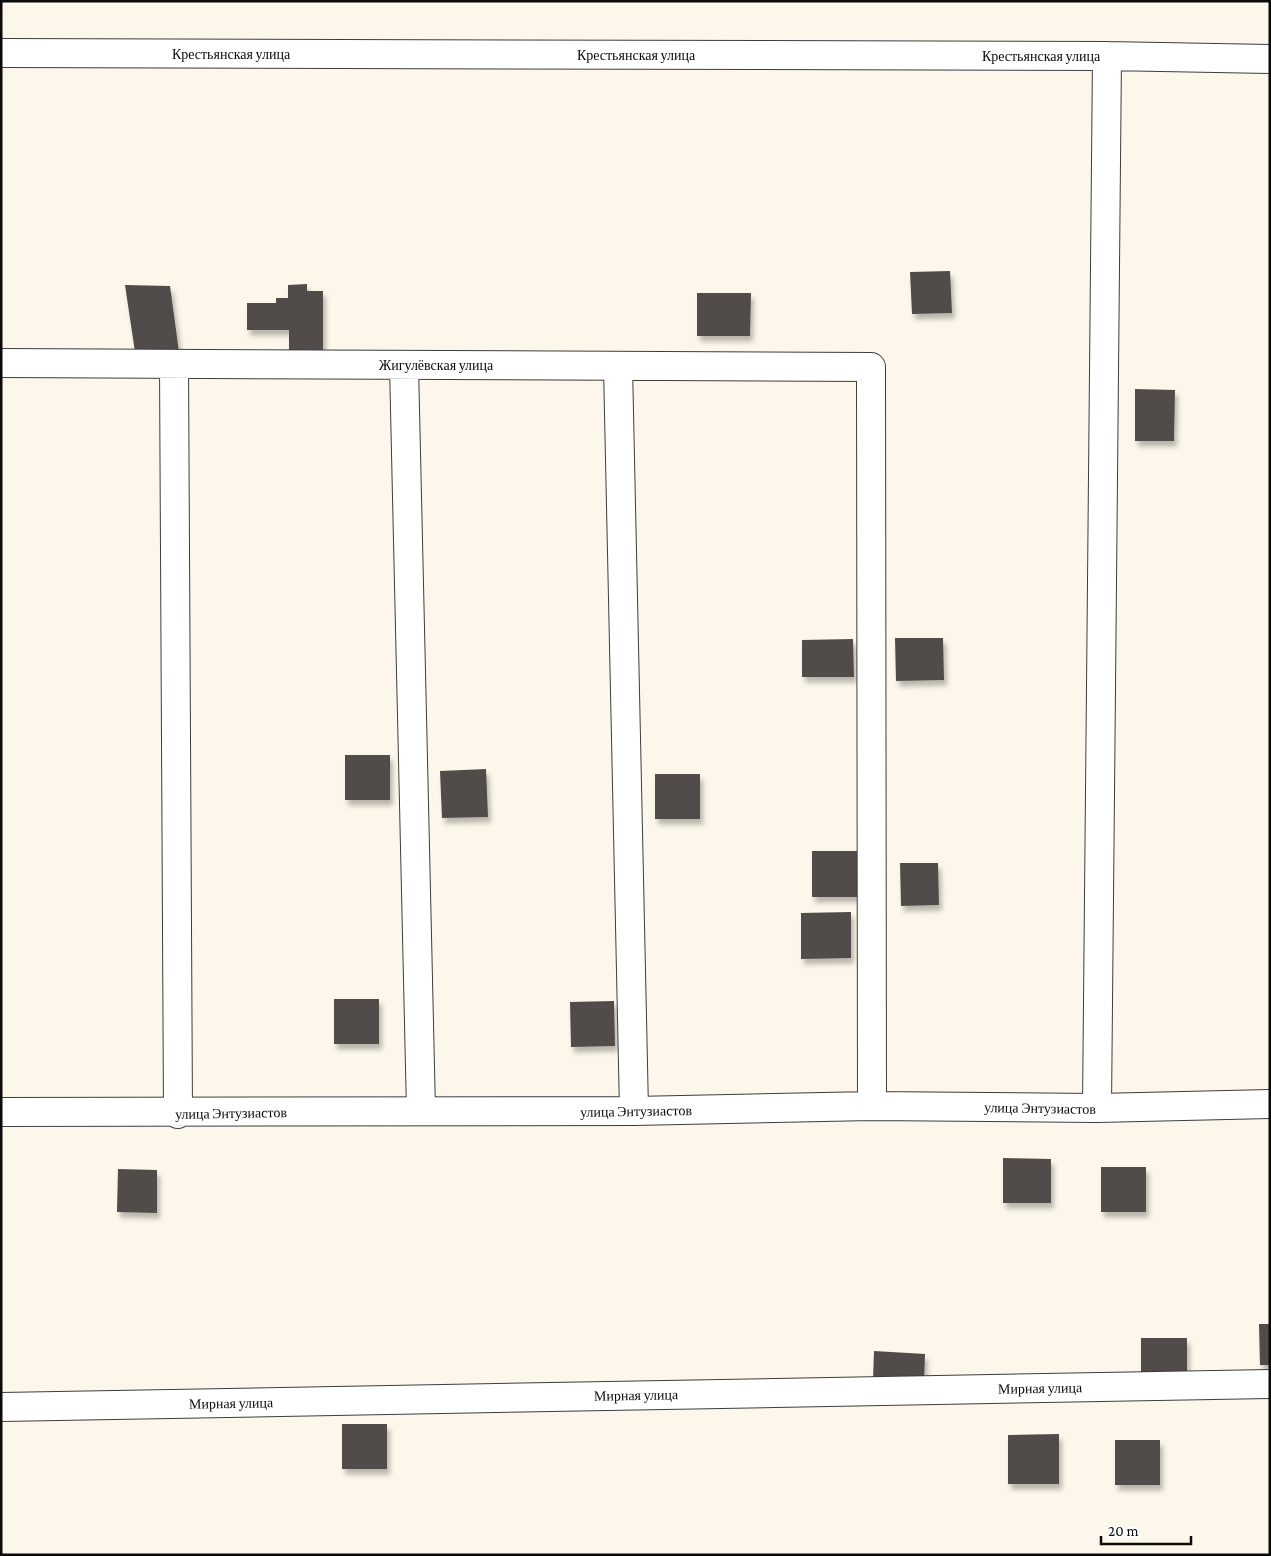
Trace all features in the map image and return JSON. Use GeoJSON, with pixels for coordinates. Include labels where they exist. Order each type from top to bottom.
{"type":"FeatureCollection","features":[{"type":"Feature","properties":{"kind":"street","name":"Крестьянская улица"},"geometry":{"type":"LineString","coordinates":[[1,53],[1108,56],[1270,59]]}},
{"type":"Feature","properties":{"kind":"street"},"geometry":{"type":"LineString","coordinates":[[1097,1108],[1108,56]]}},
{"type":"Feature","properties":{"kind":"street","name":"Жигулёвская улица"},"geometry":{"type":"LineString","coordinates":[[1,363],[871,367],[872,1106]]}},
{"type":"Feature","properties":{"kind":"street"},"geometry":{"type":"LineString","coordinates":[[174,364],[178,1114]]}},
{"type":"Feature","properties":{"kind":"street"},"geometry":{"type":"LineString","coordinates":[[404,365],[421,1111]]}},
{"type":"Feature","properties":{"kind":"street"},"geometry":{"type":"LineString","coordinates":[[618,366],[634,1112]]}},
{"type":"Feature","properties":{"kind":"street","name":"улица Энтузиастов"},"geometry":{"type":"LineString","coordinates":[[1,1112],[178,1114],[421,1111],[634,1112],[872,1106],[1097,1108],[1270,1104]]}},
{"type":"Feature","properties":{"kind":"street","name":"Мирная улица"},"geometry":{"type":"LineString","coordinates":[[1,1407],[1270,1384]]}},
{"type":"Feature","properties":{"kind":"building"},"geometry":{"type":"Polygon","coordinates":[[[950,271],[952,313],[912,314],[910,272],[950,271]]]}},
{"type":"Feature","properties":{"kind":"building"},"geometry":{"type":"Polygon","coordinates":[[[307,284],[307,291],[323,291],[323,355],[289,355],[289,330],[247,330],[247,303],[276,303],[276,298],[288,298],[288,285],[307,284]]]}},
{"type":"Feature","properties":{"kind":"building"},"geometry":{"type":"Polygon","coordinates":[[[125,285],[170,286],[179,352],[135,352],[125,285]]]}},
{"type":"Feature","properties":{"kind":"building"},"geometry":{"type":"Polygon","coordinates":[[[697,293],[751,293],[750,336],[697,336],[697,293]]]}},
{"type":"Feature","properties":{"kind":"building"},"geometry":{"type":"Polygon","coordinates":[[[1135,389],[1175,390],[1174,441],[1135,441],[1135,389]]]}},
{"type":"Feature","properties":{"kind":"building"},"geometry":{"type":"Polygon","coordinates":[[[895,638],[943,638],[944,680],[896,681],[895,638]]]}},
{"type":"Feature","properties":{"kind":"building"},"geometry":{"type":"Polygon","coordinates":[[[853,639],[854,677],[802,677],[802,640],[853,639]]]}},
{"type":"Feature","properties":{"kind":"building"},"geometry":{"type":"Polygon","coordinates":[[[345,755],[390,755],[390,800],[345,800],[345,755]]]}},
{"type":"Feature","properties":{"kind":"building"},"geometry":{"type":"Polygon","coordinates":[[[486,769],[488,817],[442,818],[440,771],[486,769]]]}},
{"type":"Feature","properties":{"kind":"building"},"geometry":{"type":"Polygon","coordinates":[[[655,774],[700,774],[700,819],[655,819],[655,774]]]}},
{"type":"Feature","properties":{"kind":"building"},"geometry":{"type":"Polygon","coordinates":[[[812,851],[858,851],[858,897],[812,897],[812,851]]]}},
{"type":"Feature","properties":{"kind":"building"},"geometry":{"type":"Polygon","coordinates":[[[900,863],[938,863],[939,905],[901,906],[900,863]]]}},
{"type":"Feature","properties":{"kind":"building"},"geometry":{"type":"Polygon","coordinates":[[[851,912],[851,958],[801,959],[801,913],[851,912]]]}},
{"type":"Feature","properties":{"kind":"building"},"geometry":{"type":"Polygon","coordinates":[[[334,999],[379,999],[379,1044],[334,1044],[334,999]]]}},
{"type":"Feature","properties":{"kind":"building"},"geometry":{"type":"Polygon","coordinates":[[[614,1001],[615,1046],[571,1047],[570,1002],[614,1001]]]}},
{"type":"Feature","properties":{"kind":"building"},"geometry":{"type":"Polygon","coordinates":[[[1003,1158],[1051,1159],[1051,1203],[1003,1203],[1003,1158]]]}},
{"type":"Feature","properties":{"kind":"building"},"geometry":{"type":"Polygon","coordinates":[[[1101,1167],[1146,1167],[1146,1212],[1101,1212],[1101,1167]]]}},
{"type":"Feature","properties":{"kind":"building"},"geometry":{"type":"Polygon","coordinates":[[[118,1169],[157,1170],[157,1213],[117,1212],[118,1169]]]}},
{"type":"Feature","properties":{"kind":"building"},"geometry":{"type":"Polygon","coordinates":[[[1259,1324],[1270,1324],[1270,1365],[1260,1365],[1259,1324]]]}},
{"type":"Feature","properties":{"kind":"building"},"geometry":{"type":"Polygon","coordinates":[[[1141,1338],[1187,1338],[1187,1376],[1141,1376],[1141,1338]]]}},
{"type":"Feature","properties":{"kind":"building"},"geometry":{"type":"Polygon","coordinates":[[[874,1351],[925,1354],[924,1382],[873,1380],[874,1351]]]}},
{"type":"Feature","properties":{"kind":"building"},"geometry":{"type":"Polygon","coordinates":[[[342,1424],[387,1424],[387,1469],[342,1469],[342,1424]]]}},
{"type":"Feature","properties":{"kind":"building"},"geometry":{"type":"Polygon","coordinates":[[[1059,1434],[1059,1484],[1008,1484],[1008,1435],[1059,1434]]]}},
{"type":"Feature","properties":{"kind":"building"},"geometry":{"type":"Polygon","coordinates":[[[1115,1440],[1160,1440],[1160,1485],[1115,1485],[1115,1440]]]}}]}
